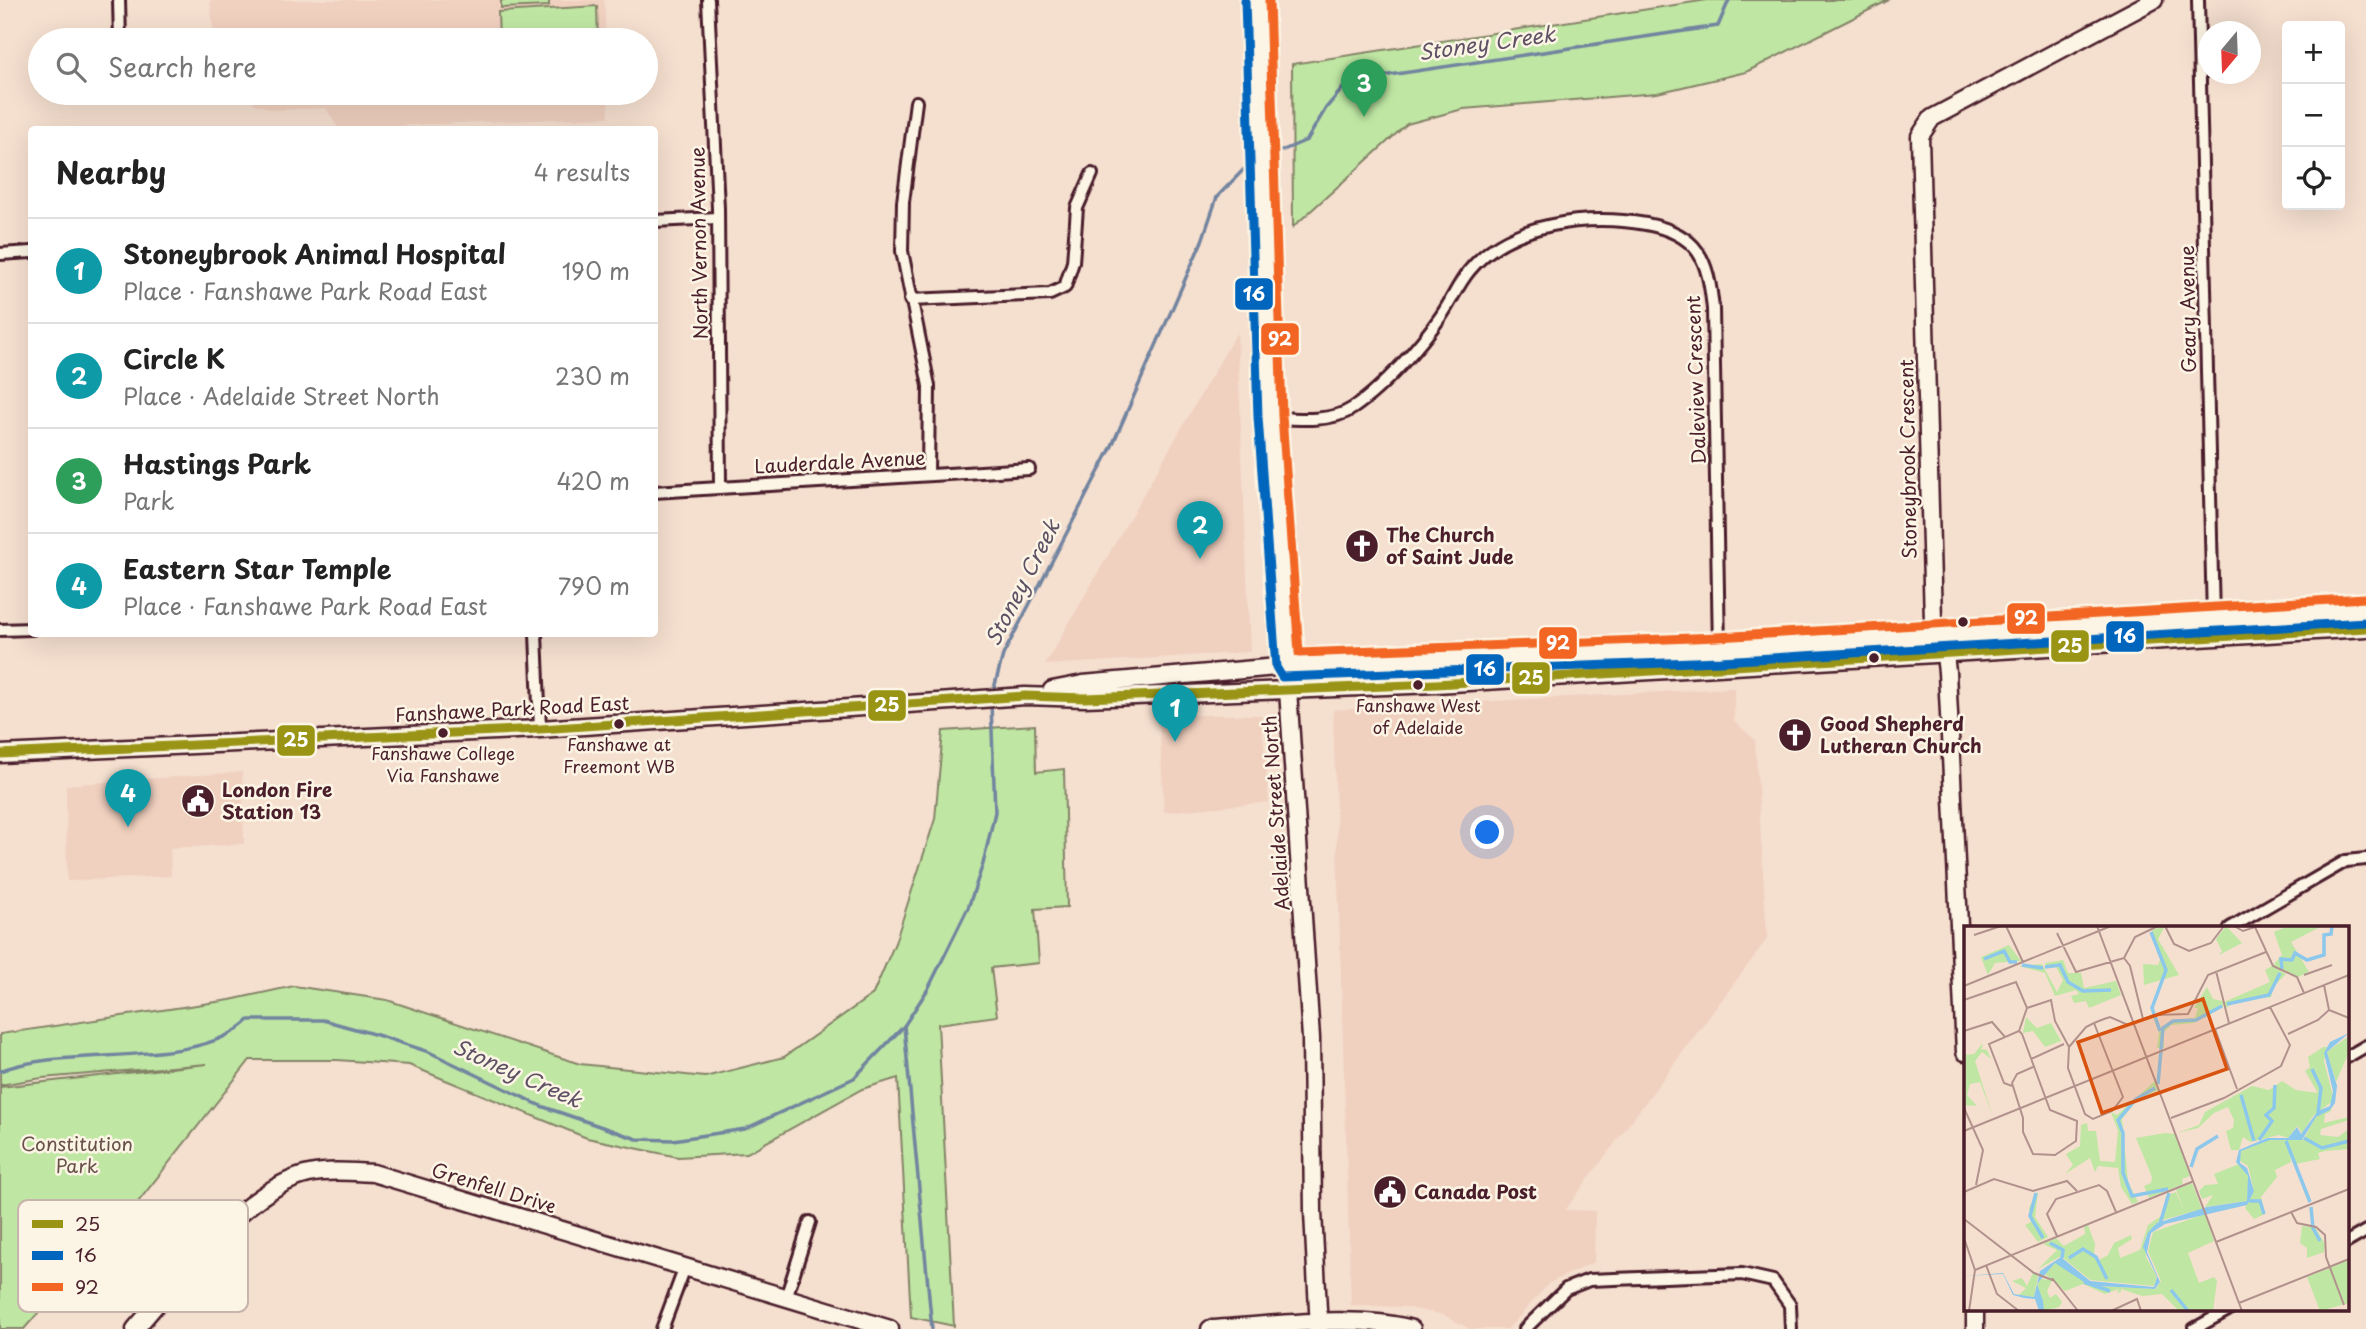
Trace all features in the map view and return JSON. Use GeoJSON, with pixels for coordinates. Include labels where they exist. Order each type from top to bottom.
{"type":"FeatureCollection","features":[{"type":"Feature","properties":{"kind":"main road","name":"Adelaide Street North"},"geometry":{"type":"LineString","coordinates":[[1257,0],[1270,417],[1311,1038],[1318,1326]]}},
{"type":"Feature","properties":{"kind":"main road","name":"Stoneybrook Crescent"},"geometry":{"type":"LineString","coordinates":[[1964,973],[1945,656],[1933,621],[1920,136],[1933,118],[2154,0]]}},
{"type":"Feature","properties":{"kind":"main road","name":"Fanshawe Park Road East"},"geometry":{"type":"LineString","coordinates":[[1025,696],[1083,684],[1288,666],[1719,649],[2366,610]]}},
{"type":"Feature","properties":{"kind":"main road","name":"Fanshawe Park Road East"},"geometry":{"type":"LineString","coordinates":[[0,754],[540,729],[1025,696],[1085,698],[1436,684],[1945,656],[2366,628]]}},
{"type":"Feature","properties":{"kind":"main road","name":"Grenfell Drive"},"geometry":{"type":"LineString","coordinates":[[248,1205],[272,1189],[307,1174],[338,1171],[373,1173],[890,1329]]}},
{"type":"Feature","properties":{"kind":"main road","name":"Grenfell Drive"},"geometry":{"type":"LineString","coordinates":[[135,1329],[150,1312]]}},
{"type":"Feature","properties":{"kind":"main road"},"geometry":{"type":"LineString","coordinates":[[1210,1329],[1395,1324],[1412,1329]]}},
{"type":"Feature","properties":{"kind":"street"},"geometry":{"type":"LineString","coordinates":[[119,0],[120,28]]}},
{"type":"Feature","properties":{"kind":"street","name":"North Vernon Avenue"},"geometry":{"type":"LineString","coordinates":[[708,0],[718,218],[720,486]]}},
{"type":"Feature","properties":{"kind":"street","name":"Geary Avenue"},"geometry":{"type":"LineString","coordinates":[[2198,0],[2213,618]]}},
{"type":"Feature","properties":{"kind":"street"},"geometry":{"type":"LineString","coordinates":[[916,102],[903,202],[902,251],[929,386],[928,474]]}},
{"type":"Feature","properties":{"kind":"street"},"geometry":{"type":"LineString","coordinates":[[910,300],[1051,294],[1065,286],[1073,262],[1077,208],[1092,174]]}},
{"type":"Feature","properties":{"kind":"street"},"geometry":{"type":"LineString","coordinates":[[658,221],[718,218]]}},
{"type":"Feature","properties":{"kind":"street","name":"Daleview Crescent"},"geometry":{"type":"LineString","coordinates":[[1270,417],[1324,418],[1353,409],[1380,385],[1440,318],[1469,270],[1505,240],[1557,224],[1618,220],[1670,229],[1697,247],[1709,274],[1711,286],[1719,649]]}},
{"type":"Feature","properties":{"kind":"street"},"geometry":{"type":"LineString","coordinates":[[0,254],[28,252]]}},
{"type":"Feature","properties":{"kind":"street","name":"Lauderdale Avenue"},"geometry":{"type":"LineString","coordinates":[[658,492],[1028,469]]}},
{"type":"Feature","properties":{"kind":"street"},"geometry":{"type":"LineString","coordinates":[[0,631],[28,629]]}},
{"type":"Feature","properties":{"kind":"street"},"geometry":{"type":"LineString","coordinates":[[537,637],[540,729]]}},
{"type":"Feature","properties":{"kind":"street"},"geometry":{"type":"LineString","coordinates":[[2233,926],[2346,860],[2366,859]]}},
{"type":"Feature","properties":{"kind":"street"},"geometry":{"type":"LineString","coordinates":[[2348,1056],[2366,1046]]}},
{"type":"Feature","properties":{"kind":"street"},"geometry":{"type":"LineString","coordinates":[[786,1298],[810,1222]]}},
{"type":"Feature","properties":{"kind":"street"},"geometry":{"type":"LineString","coordinates":[[2348,1241],[2366,1231]]}},
{"type":"Feature","properties":{"kind":"street"},"geometry":{"type":"LineString","coordinates":[[662,1329],[685,1267]]}},
{"type":"Feature","properties":{"kind":"street"},"geometry":{"type":"LineString","coordinates":[[1525,1329],[1566,1289],[1589,1280],[1742,1274],[1773,1281],[1790,1305],[1791,1329]]}},
{"type":"Feature","properties":{"kind":"street"},"geometry":{"type":"LineString","coordinates":[[2194,1329],[2224,1312]]}},
{"type":"Feature","properties":{"kind":"shaded area"},"geometry":{"type":"Polygon","coordinates":[[[210,0],[604,0],[605,28],[213,28],[210,0]]]}},
{"type":"Feature","properties":{"kind":"shaded area"},"geometry":{"type":"Polygon","coordinates":[[[258,105],[608,105],[609,117],[337,126],[326,108],[274,110],[258,105]]]}},
{"type":"Feature","properties":{"kind":"shaded area"},"geometry":{"type":"Polygon","coordinates":[[[1237,332],[1250,652],[1045,665],[1237,332]]]}},
{"type":"Feature","properties":{"kind":"shaded area"},"geometry":{"type":"Polygon","coordinates":[[[1734,688],[1734,721],[1755,740],[1767,939],[1565,1210],[1595,1211],[1594,1262],[1549,1283],[1508,1329],[1470,1329],[1444,1315],[1405,1307],[1351,1305],[1333,710],[1734,688]]]}},
{"type":"Feature","properties":{"kind":"shaded area"},"geometry":{"type":"Polygon","coordinates":[[[1159,715],[1261,715],[1269,802],[1164,812],[1159,715]]]}},
{"type":"Feature","properties":{"kind":"shaded area"},"geometry":{"type":"Polygon","coordinates":[[[242,772],[244,844],[170,848],[171,876],[67,881],[66,785],[242,772]]]}},
{"type":"Feature","properties":{"kind":"green space"},"geometry":{"type":"Polygon","coordinates":[[[501,0],[549,0],[549,6],[501,8],[501,0]]]}},
{"type":"Feature","properties":{"kind":"green space"},"geometry":{"type":"Polygon","coordinates":[[[1707,0],[1889,0],[1746,72],[1657,93],[1463,109],[1407,124],[1293,227],[1292,64],[1707,0]]]}},
{"type":"Feature","properties":{"kind":"green space"},"geometry":{"type":"Polygon","coordinates":[[[597,6],[598,28],[499,28],[498,12],[597,6]]]}},
{"type":"Feature","properties":{"kind":"green space","name":"Constitution Park"},"geometry":{"type":"Polygon","coordinates":[[[1035,725],[1036,772],[1064,769],[1067,907],[1035,909],[1039,963],[991,968],[997,1016],[938,1024],[954,1326],[911,1317],[898,1078],[862,1089],[747,1153],[678,1157],[587,1138],[409,1065],[337,1060],[250,1060],[140,1200],[18,1200],[18,1312],[39,1312],[24,1329],[0,1329],[0,1087],[207,1064],[42,1078],[0,1085],[0,1034],[230,1000],[294,986],[387,1000],[580,1064],[705,1077],[784,1057],[873,994],[895,943],[935,819],[943,731],[1035,725]]]}},
{"type":"Feature","properties":{"kind":"waterway","name":"Stoney Creek"},"geometry":{"type":"LineString","coordinates":[[1267,157],[1307,140],[1326,108],[1349,81],[1718,26],[1729,0]]}},
{"type":"Feature","properties":{"kind":"waterway","name":"Stoney Creek"},"geometry":{"type":"LineString","coordinates":[[993,692],[1003,655],[1111,448],[1202,241],[1217,197],[1248,165],[1256,162]]}},
{"type":"Feature","properties":{"kind":"waterway","name":"Stoney Creek"},"geometry":{"type":"LineString","coordinates":[[0,1071],[28,1063],[130,1055],[198,1046],[226,1036],[249,1020],[323,1020],[429,1052],[541,1106],[637,1139],[673,1140],[745,1129],[854,1078],[904,1026],[928,989],[968,908],[983,864],[995,812],[991,703]]}},
{"type":"Feature","properties":{"kind":"waterway"},"geometry":{"type":"LineString","coordinates":[[904,1026],[932,1329]]}},
{"type":"Feature","properties":{"kind":"transit line","name":"16"},"geometry":{"type":"LineString","coordinates":[[1245,0],[1258,417],[1276,667],[1282,677],[1720,661],[2366,622]]}},
{"type":"Feature","properties":{"kind":"transit line","name":"92"},"geometry":{"type":"LineString","coordinates":[[1269,0],[1282,416],[1299,653],[1718,637],[2365,598]]}},
{"type":"Feature","properties":{"kind":"transit line","name":"25"},"geometry":{"type":"LineString","coordinates":[[0,754],[540,729],[1025,696],[1085,698],[1436,684],[2366,628]]}},
{"type":"Feature","properties":{"kind":"place","name":"Hastings Park"},"geometry":{"type":"Point","coordinates":[1364,117]}},
{"type":"Feature","properties":{"kind":"place","name":"The Church of Saint Jude"},"geometry":{"type":"Point","coordinates":[1362,546]}},
{"type":"Feature","properties":{"kind":"place","name":"Circle K"},"geometry":{"type":"Point","coordinates":[1200,559]}},
{"type":"Feature","properties":{"kind":"place","name":"Fanshawe West of Adelaide"},"geometry":{"type":"Point","coordinates":[1418,685]}},
{"type":"Feature","properties":{"kind":"place","name":"Fanshawe at Freemont WB"},"geometry":{"type":"Point","coordinates":[619,724]}},
{"type":"Feature","properties":{"kind":"place","name":"Fanshawe College Via Fanshawe"},"geometry":{"type":"Point","coordinates":[443,733]}},
{"type":"Feature","properties":{"kind":"place","name":"Good Shepherd Lutheran Church"},"geometry":{"type":"Point","coordinates":[1795,735]}},
{"type":"Feature","properties":{"kind":"place","name":"Stoneybrook Animal Hospital"},"geometry":{"type":"Point","coordinates":[1175,742]}},
{"type":"Feature","properties":{"kind":"place","name":"London Fire Station 13"},"geometry":{"type":"Point","coordinates":[198,801]}},
{"type":"Feature","properties":{"kind":"place","name":"Eastern Star Temple"},"geometry":{"type":"Point","coordinates":[128,827]}},
{"type":"Feature","properties":{"kind":"place","name":"Canada Post"},"geometry":{"type":"Point","coordinates":[1390,1192]}}]}
